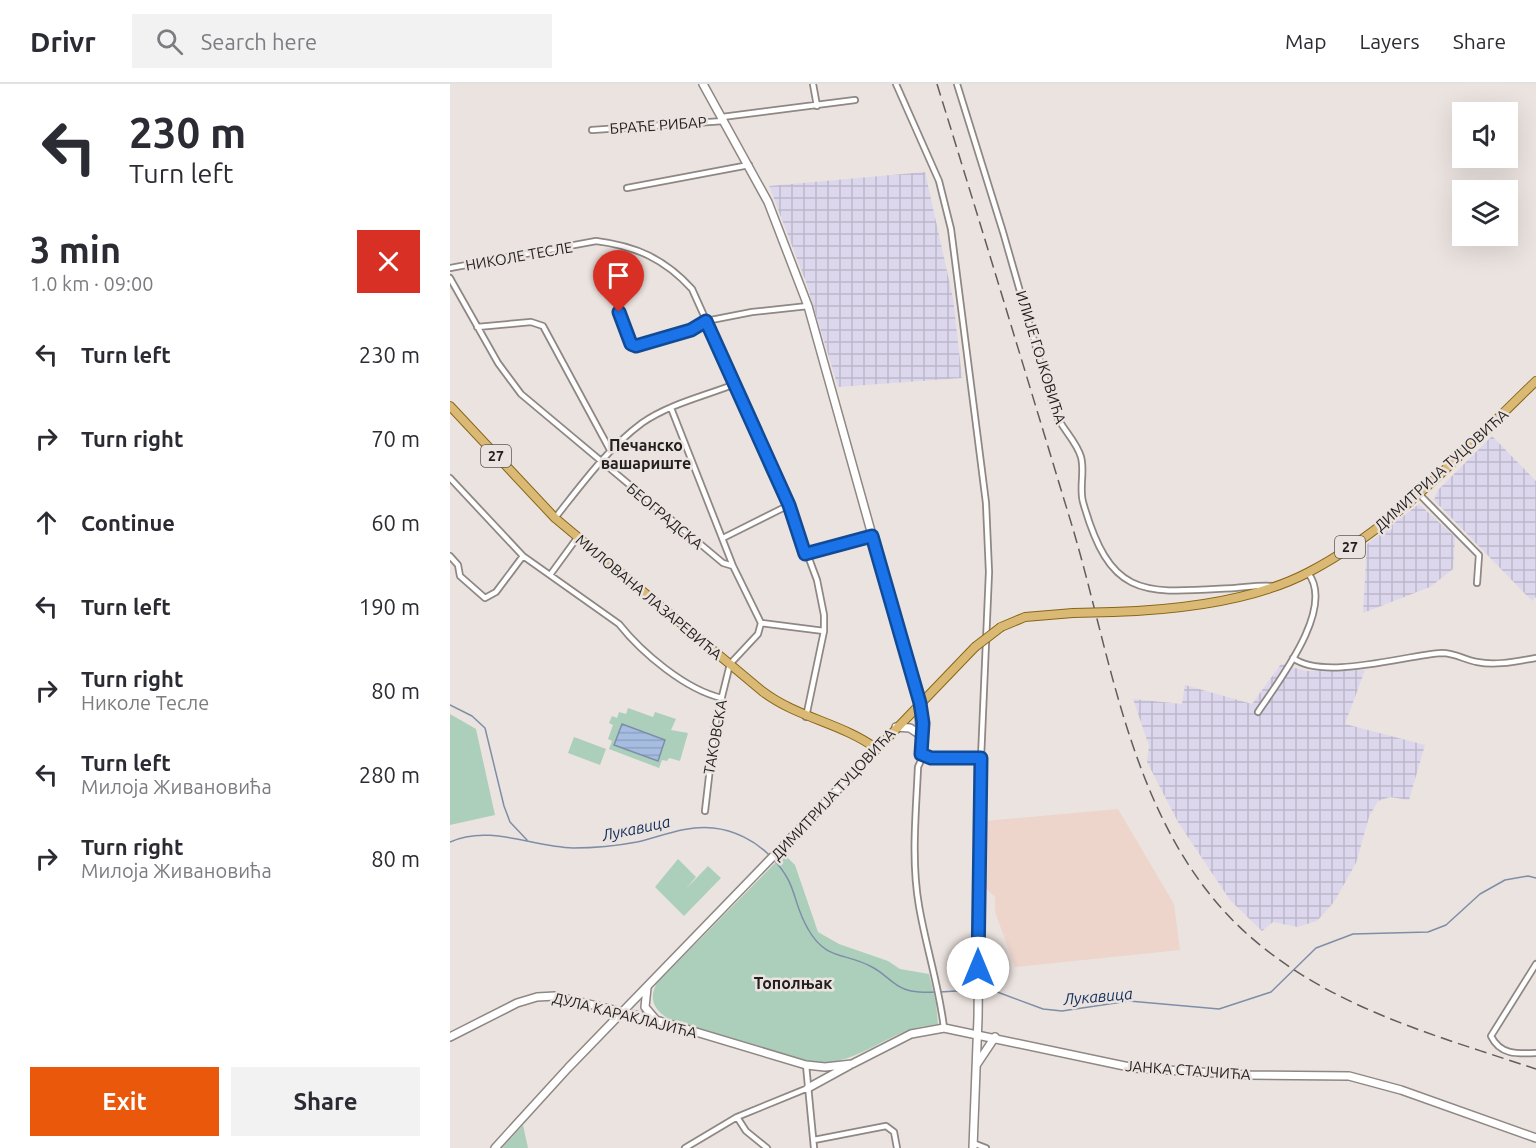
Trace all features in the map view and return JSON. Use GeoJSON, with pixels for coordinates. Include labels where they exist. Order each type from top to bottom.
{"type":"FeatureCollection","features":[{"type":"Feature","properties":{"kind":"main road","name":"ДИМИТРИЈА ТУЦОВИЋА"},"geometry":{"type":"LineString","coordinates":[[877,749],[975,647],[1001,627],[1025,617],[1191,606],[1272,586],[1308,573],[1372,532],[1418,494],[1536,381]]}},
{"type":"Feature","properties":{"kind":"main road","name":"МИЛОВАНА ЛАЗАРЕВИЋА"},"geometry":{"type":"LineString","coordinates":[[450,406],[555,518],[577,538],[773,699],[806,717],[861,739],[877,749]]}},
{"type":"Feature","properties":{"kind":"street"},"geometry":{"type":"LineString","coordinates":[[703,84],[768,202],[808,306],[920,703],[917,720],[923,756],[918,767],[914,856],[919,905],[941,1003],[944,1028]]}},
{"type":"Feature","properties":{"kind":"street"},"geometry":{"type":"LineString","coordinates":[[813,84],[817,106]]}},
{"type":"Feature","properties":{"kind":"street"},"geometry":{"type":"LineString","coordinates":[[896,84],[939,182],[951,229],[986,503],[989,584],[981,758],[978,1018],[973,1146],[986,1148]]}},
{"type":"Feature","properties":{"kind":"street","name":"ИЛИЈЕ ГОЈКОВИЋА"},"geometry":{"type":"LineString","coordinates":[[957,84],[1059,425],[1080,453],[1081,493],[1092,534],[1102,555],[1113,570],[1140,586],[1184,590],[1272,586]]}},
{"type":"Feature","properties":{"kind":"street","name":"БРАЋЕ РИБАР"},"geometry":{"type":"LineString","coordinates":[[592,130],[723,119],[855,100]]}},
{"type":"Feature","properties":{"kind":"street"},"geometry":{"type":"LineString","coordinates":[[627,188],[749,165]]}},
{"type":"Feature","properties":{"kind":"street","name":"НИКОЛЕ ТЕСЛЕ"},"geometry":{"type":"LineString","coordinates":[[450,268],[596,241],[620,244],[643,251],[675,271],[692,289],[704,310],[706,321],[789,505],[821,594],[824,631],[806,717]]}},
{"type":"Feature","properties":{"kind":"street","name":"БЕОГРАДСКА"},"geometry":{"type":"LineString","coordinates":[[450,279],[498,363],[521,394],[723,563],[733,566]]}},
{"type":"Feature","properties":{"kind":"street"},"geometry":{"type":"LineString","coordinates":[[619,312],[631,344],[636,346],[691,330],[706,321],[752,312],[808,306]]}},
{"type":"Feature","properties":{"kind":"street"},"geometry":{"type":"LineString","coordinates":[[477,327],[531,322],[539,324],[545,330],[610,450]]}},
{"type":"Feature","properties":{"kind":"street"},"geometry":{"type":"LineString","coordinates":[[555,518],[610,450],[643,422],[670,408],[735,384]]}},
{"type":"Feature","properties":{"kind":"street"},"geometry":{"type":"LineString","coordinates":[[670,408],[733,566],[760,623],[758,634],[730,664]]}},
{"type":"Feature","properties":{"kind":"street"},"geometry":{"type":"LineString","coordinates":[[450,478],[523,556],[619,624],[682,681],[697,690],[722,698]]}},
{"type":"Feature","properties":{"kind":"street"},"geometry":{"type":"LineString","coordinates":[[1418,494],[1479,555],[1477,583]]}},
{"type":"Feature","properties":{"kind":"street"},"geometry":{"type":"LineString","coordinates":[[723,538],[789,505]]}},
{"type":"Feature","properties":{"kind":"street"},"geometry":{"type":"LineString","coordinates":[[805,554],[872,536]]}},
{"type":"Feature","properties":{"kind":"street"},"geometry":{"type":"LineString","coordinates":[[550,575],[577,538]]}},
{"type":"Feature","properties":{"kind":"street"},"geometry":{"type":"LineString","coordinates":[[450,556],[458,565],[460,576],[485,598],[496,592],[523,556]]}},
{"type":"Feature","properties":{"kind":"street"},"geometry":{"type":"LineString","coordinates":[[723,563],[727,562],[730,556]]}},
{"type":"Feature","properties":{"kind":"street"},"geometry":{"type":"LineString","coordinates":[[1258,712],[1303,641],[1315,601],[1312,578],[1308,573]]}},
{"type":"Feature","properties":{"kind":"street"},"geometry":{"type":"LineString","coordinates":[[760,623],[824,631]]}},
{"type":"Feature","properties":{"kind":"street"},"geometry":{"type":"LineString","coordinates":[[1293,658],[1305,664],[1318,666],[1391,663],[1442,653],[1491,664],[1536,658]]}},
{"type":"Feature","properties":{"kind":"street","name":"ТАКОВСКА"},"geometry":{"type":"LineString","coordinates":[[705,811],[715,725],[730,664]]}},
{"type":"Feature","properties":{"kind":"street"},"geometry":{"type":"LineString","coordinates":[[896,727],[910,728],[920,736]]}},
{"type":"Feature","properties":{"kind":"street","name":"ДИМИТРИЈА ТУЦОВИЋА"},"geometry":{"type":"LineString","coordinates":[[496,1148],[568,1068],[623,1014],[877,749]]}},
{"type":"Feature","properties":{"kind":"street"},"geometry":{"type":"LineString","coordinates":[[923,756],[981,758]]}},
{"type":"Feature","properties":{"kind":"street"},"geometry":{"type":"LineString","coordinates":[[1536,964],[1491,1036],[1496,1046],[1502,1050],[1516,1054],[1536,1053]]}},
{"type":"Feature","properties":{"kind":"street"},"geometry":{"type":"LineString","coordinates":[[647,988],[645,1007],[656,1020]]}},
{"type":"Feature","properties":{"kind":"street","name":"ДУЛА КАРАКЛАЈИЋА"},"geometry":{"type":"LineString","coordinates":[[450,1037],[517,1003],[543,996],[562,997],[623,1014],[656,1020],[806,1065]]}},
{"type":"Feature","properties":{"kind":"street","name":"ЈАНКА СТАЈЧИЋА"},"geometry":{"type":"LineString","coordinates":[[806,1065],[825,1067],[852,1064],[911,1034],[944,1028],[1134,1068],[1248,1075],[1349,1076],[1401,1090],[1536,1138]]}},
{"type":"Feature","properties":{"kind":"street"},"geometry":{"type":"LineString","coordinates":[[975,1066],[995,1037]]}},
{"type":"Feature","properties":{"kind":"street"},"geometry":{"type":"LineString","coordinates":[[685,1148],[737,1117],[808,1088],[852,1064]]}},
{"type":"Feature","properties":{"kind":"street"},"geometry":{"type":"LineString","coordinates":[[806,1065],[814,1148]]}},
{"type":"Feature","properties":{"kind":"street"},"geometry":{"type":"LineString","coordinates":[[737,1117],[746,1131],[767,1148]]}},
{"type":"Feature","properties":{"kind":"street"},"geometry":{"type":"LineString","coordinates":[[814,1140],[886,1126],[894,1132],[897,1148]]}},
{"type":"Feature","properties":{"kind":"shaded area"},"geometry":{"type":"Polygon","coordinates":[[[925,172],[953,298],[962,378],[838,387],[806,282],[769,186],[925,172]]]}},
{"type":"Feature","properties":{"kind":"shaded area"},"geometry":{"type":"Polygon","coordinates":[[[1492,436],[1536,481],[1536,597],[1532,601],[1434,500],[1438,490],[1492,436]]]}},
{"type":"Feature","properties":{"kind":"shaded area"},"geometry":{"type":"Polygon","coordinates":[[[1419,504],[1455,537],[1453,569],[1430,587],[1363,613],[1367,544],[1419,504]]]}},
{"type":"Feature","properties":{"kind":"shaded area"},"geometry":{"type":"Polygon","coordinates":[[[1281,664],[1306,671],[1365,670],[1345,724],[1425,745],[1409,800],[1390,797],[1378,801],[1369,817],[1356,863],[1334,902],[1317,921],[1297,927],[1273,922],[1262,931],[1230,900],[1178,822],[1147,762],[1149,746],[1133,699],[1182,704],[1185,685],[1252,704],[1281,664]]]}},
{"type":"Feature","properties":{"kind":"shaded area"},"geometry":{"type":"Polygon","coordinates":[[[1118,809],[1174,904],[1180,950],[1015,967],[995,912],[995,897],[984,887],[984,821],[1118,809]]]}},
{"type":"Feature","properties":{"kind":"green space"},"geometry":{"type":"Polygon","coordinates":[[[628,708],[653,717],[655,712],[676,719],[671,730],[688,733],[680,761],[669,758],[667,761],[662,760],[659,768],[609,749],[612,741],[608,739],[613,725],[609,723],[612,716],[617,718],[619,712],[626,714],[628,708]]]}},
{"type":"Feature","properties":{"kind":"green space"},"geometry":{"type":"Polygon","coordinates":[[[450,714],[476,729],[495,815],[450,825],[450,714]]]}},
{"type":"Feature","properties":{"kind":"green space"},"geometry":{"type":"Polygon","coordinates":[[[574,737],[606,749],[600,765],[568,753],[574,737]]]}},
{"type":"Feature","properties":{"kind":"green space"},"geometry":{"type":"Polygon","coordinates":[[[784,854],[795,865],[818,932],[839,944],[888,961],[900,969],[929,974],[938,1024],[906,1031],[851,1057],[815,1063],[669,1019],[656,1008],[653,994],[657,983],[784,854]]]}},
{"type":"Feature","properties":{"kind":"green space"},"geometry":{"type":"Polygon","coordinates":[[[678,859],[696,877],[686,889],[708,866],[721,878],[684,916],[655,887],[678,859]]]}},
{"type":"Feature","properties":{"kind":"green space"},"geometry":{"type":"Polygon","coordinates":[[[523,1125],[528,1148],[502,1148],[523,1125]]]}},
{"type":"Feature","properties":{"kind":"water"},"geometry":{"type":"Polygon","coordinates":[[[622,724],[665,740],[658,761],[614,745],[622,724]]]}},
{"type":"Feature","properties":{"kind":"waterway"},"geometry":{"type":"LineString","coordinates":[[450,705],[472,716],[485,728],[504,806],[510,822],[527,840]]}},
{"type":"Feature","properties":{"kind":"waterway","name":"Лукавица"},"geometry":{"type":"LineString","coordinates":[[450,842],[480,835],[558,847],[589,848],[637,842],[703,827],[721,829],[744,837],[770,856]]}},
{"type":"Feature","properties":{"kind":"waterway","name":"Лукавица"},"geometry":{"type":"LineString","coordinates":[[773,859],[787,877],[808,929],[815,939],[829,951],[862,962],[900,987],[911,991],[976,990]]}},
{"type":"Feature","properties":{"kind":"waterway","name":"Лукавица"},"geometry":{"type":"LineString","coordinates":[[981,990],[992,990],[1043,1009],[1062,1011],[1129,1001],[1219,1009],[1271,992],[1316,948],[1353,934],[1428,932],[1446,925],[1480,894],[1505,880],[1528,876],[1536,878]]}},
{"type":"Feature","properties":{"kind":"railway"},"geometry":{"type":"LineString","coordinates":[[937,84],[1073,529],[1132,744],[1152,797],[1177,846],[1208,892],[1246,933],[1278,959],[1312,981],[1347,1000],[1421,1031],[1536,1069]]}},
{"type":"Feature","properties":{"kind":"district","name":"Печанско вашариште"},"geometry":{"type":"Point","coordinates":[646,454]}},
{"type":"Feature","properties":{"kind":"district","name":"Тополњак"},"geometry":{"type":"Point","coordinates":[793,983]}},
{"type":"Feature","properties":{"kind":"route"},"geometry":{"type":"LineString","coordinates":[[619,312],[631,344],[634,346],[691,330],[706,321],[789,505],[805,554],[872,536],[920,703],[923,723],[921,754],[927,758],[981,758],[978,968]]}}]}
